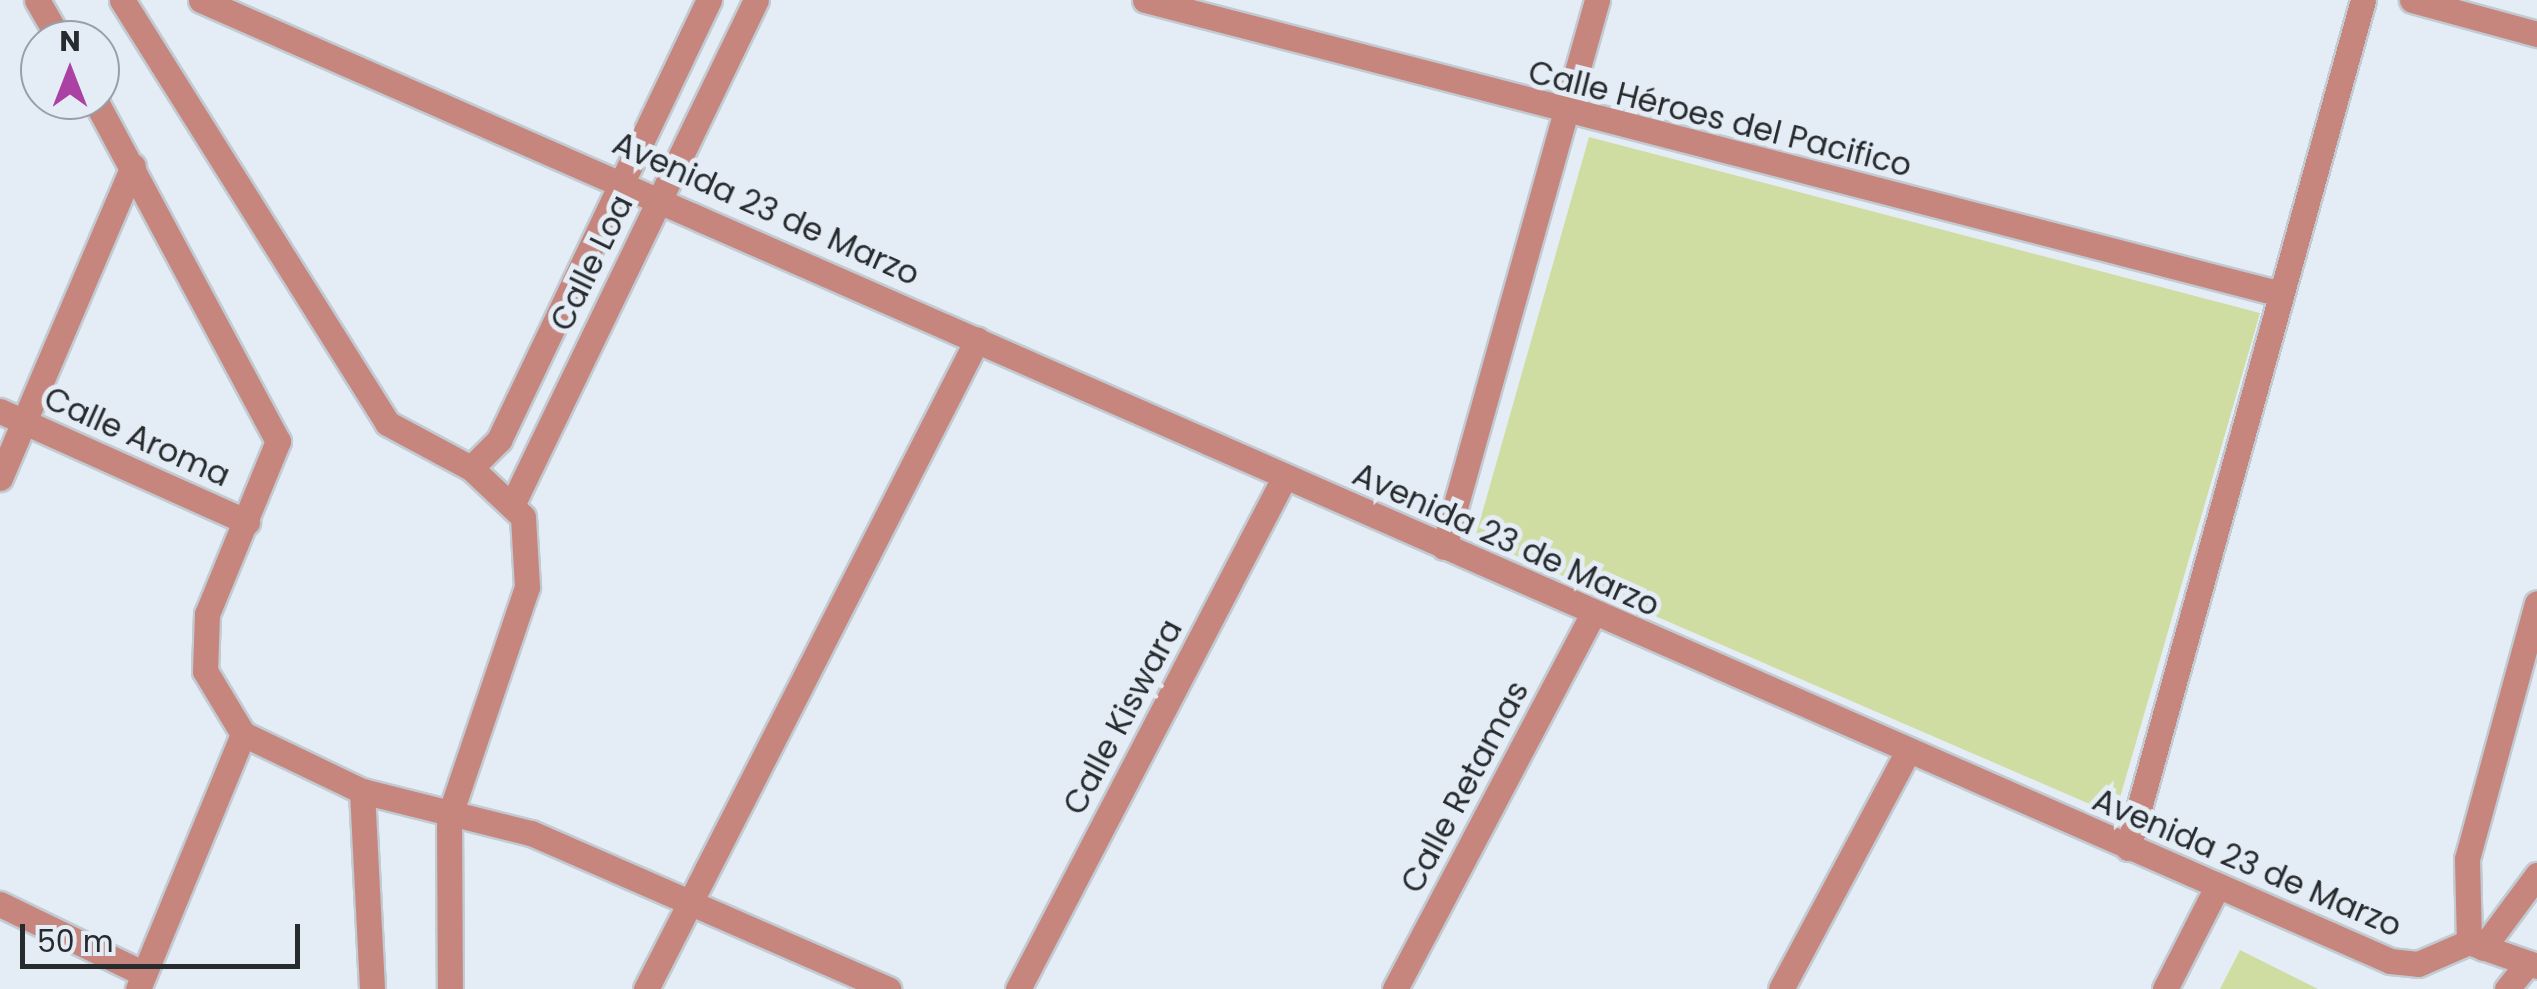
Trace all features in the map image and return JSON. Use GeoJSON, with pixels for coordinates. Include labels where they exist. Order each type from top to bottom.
{"type":"FeatureCollection","features":[{"type":"Feature","properties":{"kind":"street"},"geometry":{"type":"LineString","coordinates":[[122,0],[387,423],[471,468],[514,501],[530,556],[527,587],[448,817],[450,989]]}},
{"type":"Feature","properties":{"kind":"street","name":"Avenida 23 de Marzo"},"geometry":{"type":"LineString","coordinates":[[200,0],[661,196],[1906,755],[2217,887],[2400,976],[2476,945]]}},
{"type":"Feature","properties":{"kind":"street","name":"Calle Loa"},"geometry":{"type":"LineString","coordinates":[[471,468],[499,440],[708,0]]}},
{"type":"Feature","properties":{"kind":"street","name":"Calle Loa"},"geometry":{"type":"LineString","coordinates":[[514,501],[756,0]]}},
{"type":"Feature","properties":{"kind":"street","name":"Calle Héroes del Pacifico"},"geometry":{"type":"LineString","coordinates":[[1145,0],[1565,113],[2281,294]]}},
{"type":"Feature","properties":{"kind":"street"},"geometry":{"type":"LineString","coordinates":[[1444,547],[1597,0]]}},
{"type":"Feature","properties":{"kind":"street"},"geometry":{"type":"LineString","coordinates":[[2128,848],[2364,0]]}},
{"type":"Feature","properties":{"kind":"street"},"geometry":{"type":"LineString","coordinates":[[2412,0],[2537,34]]}},
{"type":"Feature","properties":{"kind":"street"},"geometry":{"type":"LineString","coordinates":[[107,120],[278,441],[202,647],[215,694],[243,734],[362,791],[448,817],[531,833],[888,989]]}},
{"type":"Feature","properties":{"kind":"street"},"geometry":{"type":"LineString","coordinates":[[0,478],[11,416],[133,166]]}},
{"type":"Feature","properties":{"kind":"street"},"geometry":{"type":"LineString","coordinates":[[646,989],[977,340]]}},
{"type":"Feature","properties":{"kind":"street","name":"Calle Aroma"},"geometry":{"type":"LineString","coordinates":[[11,416],[247,522]]}},
{"type":"Feature","properties":{"kind":"street","name":"Calle Kiswara"},"geometry":{"type":"LineString","coordinates":[[1018,989],[1286,476]]}},
{"type":"Feature","properties":{"kind":"street"},"geometry":{"type":"LineString","coordinates":[[2476,945],[2467,859],[2537,603]]}},
{"type":"Feature","properties":{"kind":"street","name":"Calle Retamas"},"geometry":{"type":"LineString","coordinates":[[1395,989],[1592,615]]}},
{"type":"Feature","properties":{"kind":"street"},"geometry":{"type":"LineString","coordinates":[[0,904],[141,982],[243,734]]}},
{"type":"Feature","properties":{"kind":"street"},"geometry":{"type":"LineString","coordinates":[[1781,989],[1906,755]]}},
{"type":"Feature","properties":{"kind":"street"},"geometry":{"type":"LineString","coordinates":[[362,791],[372,989]]}},
{"type":"Feature","properties":{"kind":"street"},"geometry":{"type":"LineString","coordinates":[[2476,945],[2537,875]]}},
{"type":"Feature","properties":{"kind":"street"},"geometry":{"type":"LineString","coordinates":[[2165,989],[2217,887]]}},
{"type":"Feature","properties":{"kind":"street"},"geometry":{"type":"LineString","coordinates":[[2476,945],[2532,965],[2507,989]]}},
{"type":"Feature","properties":{"kind":"green space"},"geometry":{"type":"Polygon","coordinates":[[[1589,137],[2260,313],[2115,815],[1475,538],[1589,137]]]}},
{"type":"Feature","properties":{"kind":"green space"},"geometry":{"type":"Polygon","coordinates":[[[2240,950],[2318,989],[2220,989],[2240,950]]]}}]}
